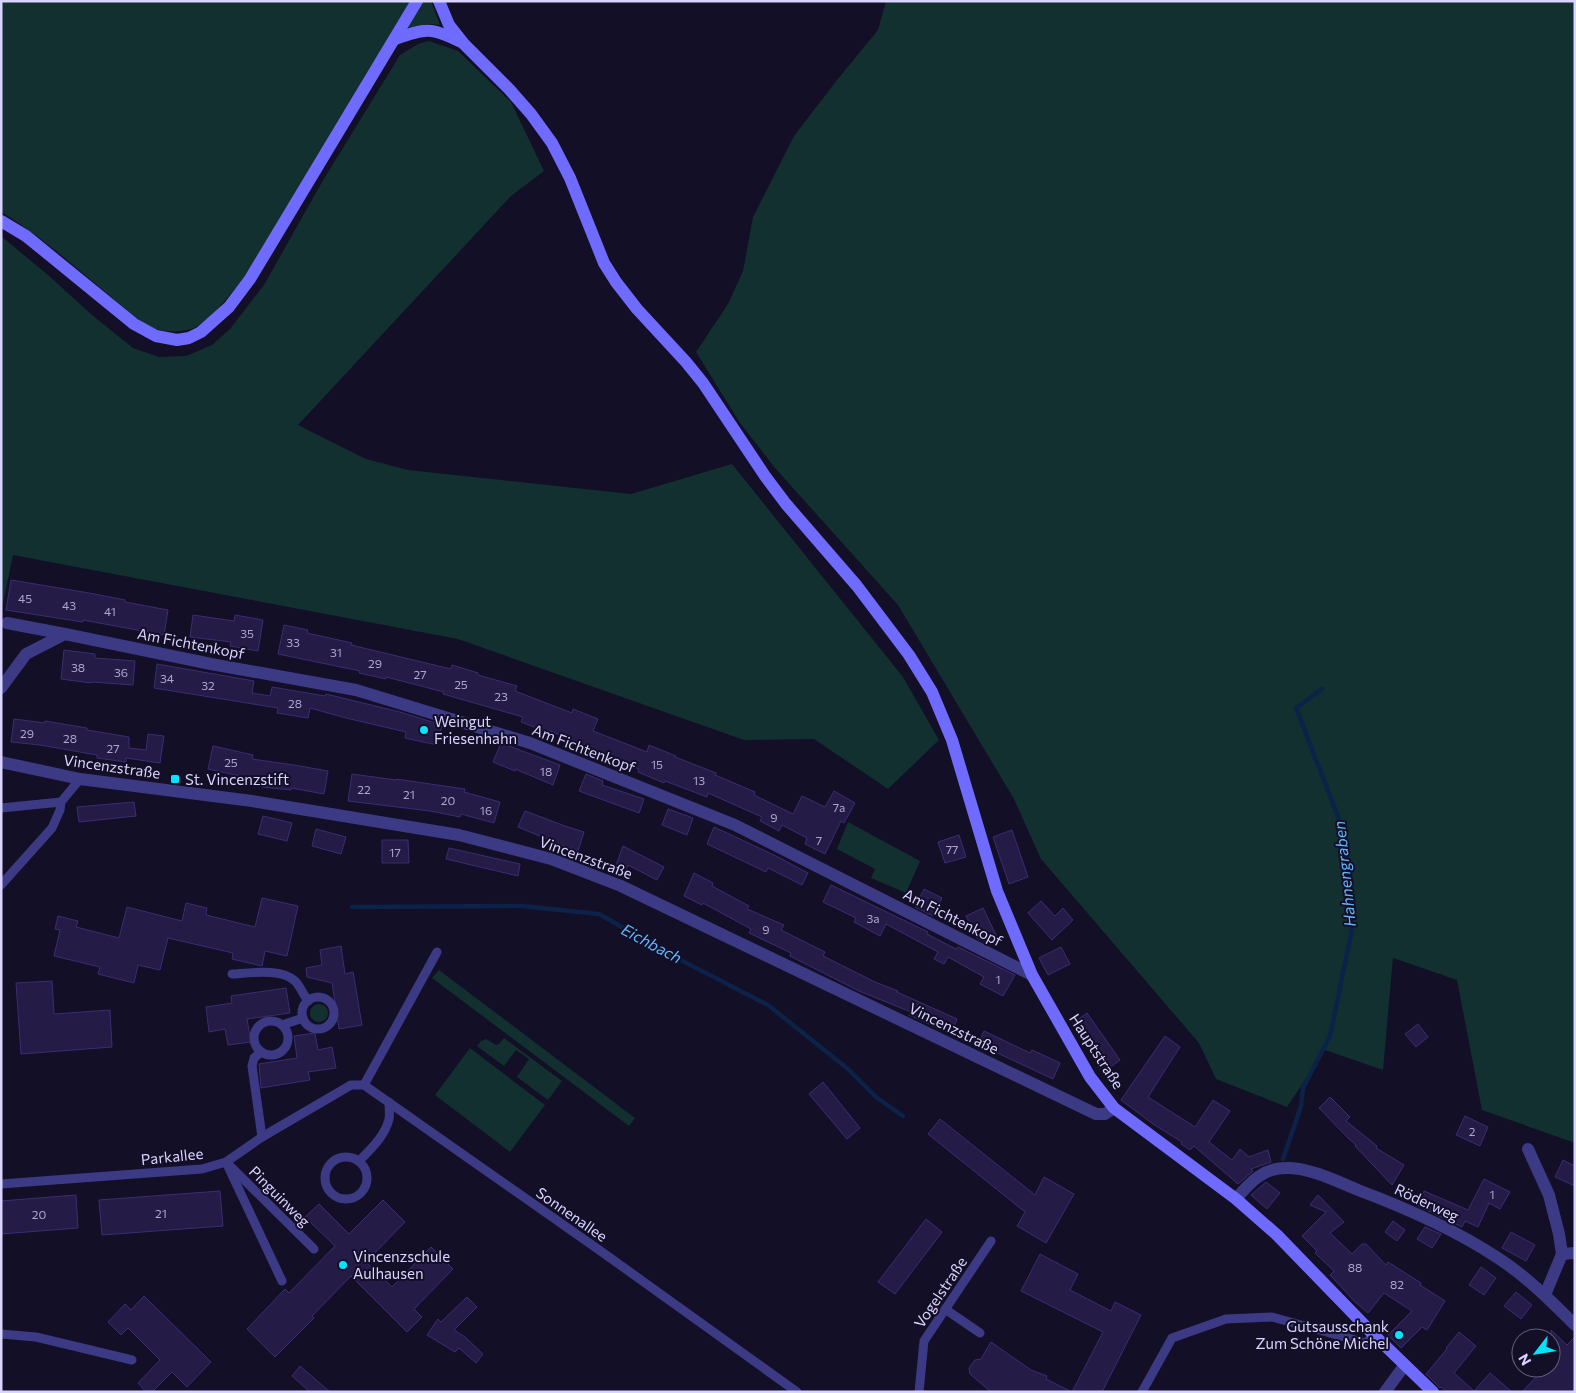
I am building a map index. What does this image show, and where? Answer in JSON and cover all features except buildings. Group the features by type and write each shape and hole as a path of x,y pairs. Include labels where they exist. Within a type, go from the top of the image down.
{"street":[{"path":"1,221 26,236 134,324 156,336 177,340 189,338 201,332 230,306 250,279 417,1"},
{"path":"439,1 449,24 464,44"},
{"path":"395,39 419,31 428,31 441,32 464,44"},
{"name":"Hauptstraße","path":"464,44 509,89 531,114 552,143 570,178 604,263 616,282 637,309 703,383 770,483 857,586 910,655 932,692 952,740 997,890 1032,975 1090,1077 1114,1108 1236,1199 1277,1235 1404,1366 1433,1392"},
{"name":"Am Fichtenkopf","path":"7,623 211,664 356,690 530,743 735,825 1032,975"},
{"path":"1,688 26,654 65,634"},
{"name":"Vincenzstraße","path":"1,762 80,779 252,801 459,835 551,859 621,886 1096,1114 1105,1114 1114,1108"},
{"path":"1528,1150 1549,1195 1559,1234 1568,1254 1545,1295"},
{"name":"Röderweg","path":"1236,1199 1251,1181 1260,1174 1288,1168 1311,1172 1402,1207 1448,1229 1498,1258 1545,1295 1575,1325"},
{"path":"1385,1392 1404,1366"}],"lane":[{"path":"1,885 52,828 60,810 61,802 80,779"},
{"path":"1,808 61,802"},
{"path":"364,1086 437,952"},
{"path":"232,974 278,974 290,976 297,982 308,1001"},
{"path":"317,997 327,999 333,1007 334,1018 328,1026 319,1029 309,1026 303,1018 303,1009 308,1001 317,997"},
{"path":"282,1024 287,1034 286,1046 278,1053 261,1052 255,1044 254,1034 262,1023 272,1021 282,1024 303,1018"},
{"path":"261,1052 254,1058 252,1066 262,1137"},
{"name":"Parkallee","path":"1,1184 202,1169 226,1162 262,1137 351,1086 364,1086"},
{"name":"Sonnenallee","path":"364,1086 602,1252 797,1392"},
{"path":"359,1162 383,1133 389,1118 389,1102"},
{"path":"346,1157 353,1158 359,1162 367,1173 367,1180 362,1193 350,1200 336,1198 326,1187 324,1180 328,1166 332,1161 346,1157"},
{"path":"226,1162 282,1281"},
{"name":"Pinguinweg","path":"226,1162 314,1249"},
{"name":"Vogelstraße","path":"919,1392 924,1341 991,1241"},
{"path":"945,1309 980,1333"},
{"path":"1142,1392 1172,1338 1226,1319 1272,1317 1366,1343 1374,1335"},
{"path":"1,1334 36,1337 132,1360"}],"green space":[{"path":"1,1 410,1 247,274 222,304 200,325 179,331 163,331 153,328 130,313 43,241 1,212"},
{"path":"423,1 431,1 440,25 429,24 408,27"},
{"path":"886,1 1575,1 1575,1143 1482,1110 1457,980 1393,958 1383,1070 1325,1050 1287,1107 1216,1079 1199,1043 1041,859 1014,799 898,605 775,468 740,423 696,352 728,304 743,271 753,217 794,136 878,30"},
{"path":"429,41 458,51 511,102 544,171 511,196 298,425 366,459 408,470 631,494 732,464 903,677 939,740 888,789 814,739 744,740 458,639 13,555 1,613 1,236 133,348 159,357 186,356 212,345 230,329 264,285 322,182 400,55 418,44"},
{"path":"848,822 920,861 906,893 871,878 875,869 837,849"},
{"path":"439,970 635,1118 629,1126 432,978"},
{"path":"315,1004 323,1004 328,1009 326,1020 315,1022 310,1017 310,1009"},
{"path":"504,1038 562,1081 548,1100 517,1077 529,1059 516,1050 504,1066 477,1046 486,1039 496,1045"},
{"path":"470,1048 545,1105 510,1152 435,1095"}],"waterway":[{"name":"Hahnengraben","path":"1283,1159 1301,1106 1303,1088 1330,1036 1352,930 1346,854 1339,819 1296,708 1322,689"},
{"name":"Eichbach","path":"352,907 522,906 599,914 673,956 768,1005 848,1069 876,1097 903,1116"}],"place":[{"name":"Weingut Friesenhahn","path":"424,730"},
{"name":"St. Vincenzstift","path":"175,779"},
{"name":"Vincenzschule Aulhausen","path":"343,1265"},
{"name":"Gutsausschank Zum Schöne Michel","path":"1399,1335"}]}
